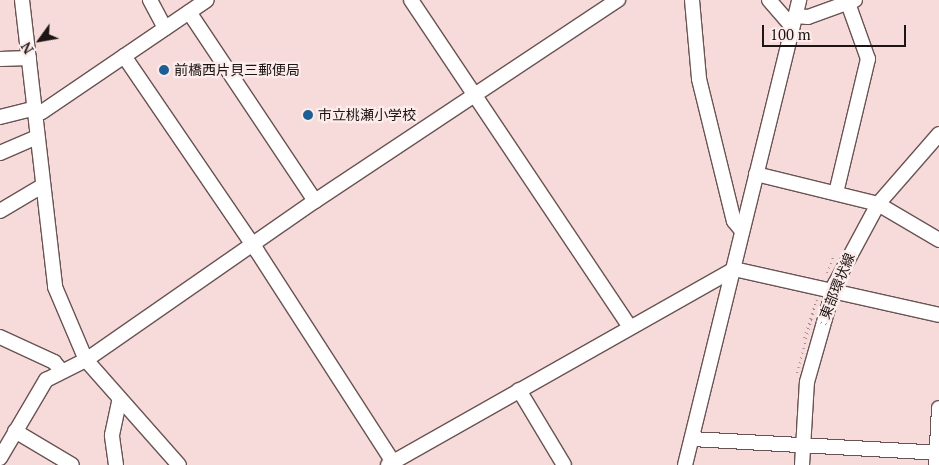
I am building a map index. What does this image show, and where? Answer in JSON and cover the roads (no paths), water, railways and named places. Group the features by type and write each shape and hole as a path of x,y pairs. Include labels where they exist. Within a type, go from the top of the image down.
{"street":[{"path":"22,0 29,58 32,109 55,287 86,360 119,401 179,465"},
{"path":"150,0 166,28"},
{"path":"411,0 628,326"},
{"path":"0,458 38,388 61,370 86,360 315,201 618,0"},
{"path":"692,0 699,79 734,221 742,231"},
{"path":"769,0 794,21"},
{"path":"685,465 799,0"},
{"path":"0,117 32,109 42,112 204,1"},
{"path":"794,21 852,2 868,59 836,193"},
{"path":"189,12 315,201"},
{"path":"124,56 250,245 390,464 628,326 734,269 828,286 939,315"},
{"path":"0,59 29,58"},
{"name":"東部環状線","path":"802,465 807,382 828,286 878,204 939,134"},
{"path":"0,153 37,137"},
{"path":"756,174 878,204 939,240"},
{"path":"0,211 42,186"},
{"path":"0,337 54,362 61,370"},
{"path":"519,390 564,465"},
{"path":"116,465 112,435 119,401"},
{"path":"692,439 937,457 939,408"},
{"path":"15,431 72,465"}],"place":[{"name":"前橋西片貝三郵便局","path":"164,70"},
{"name":"市立桃瀬小学校","path":"308,115"}]}
